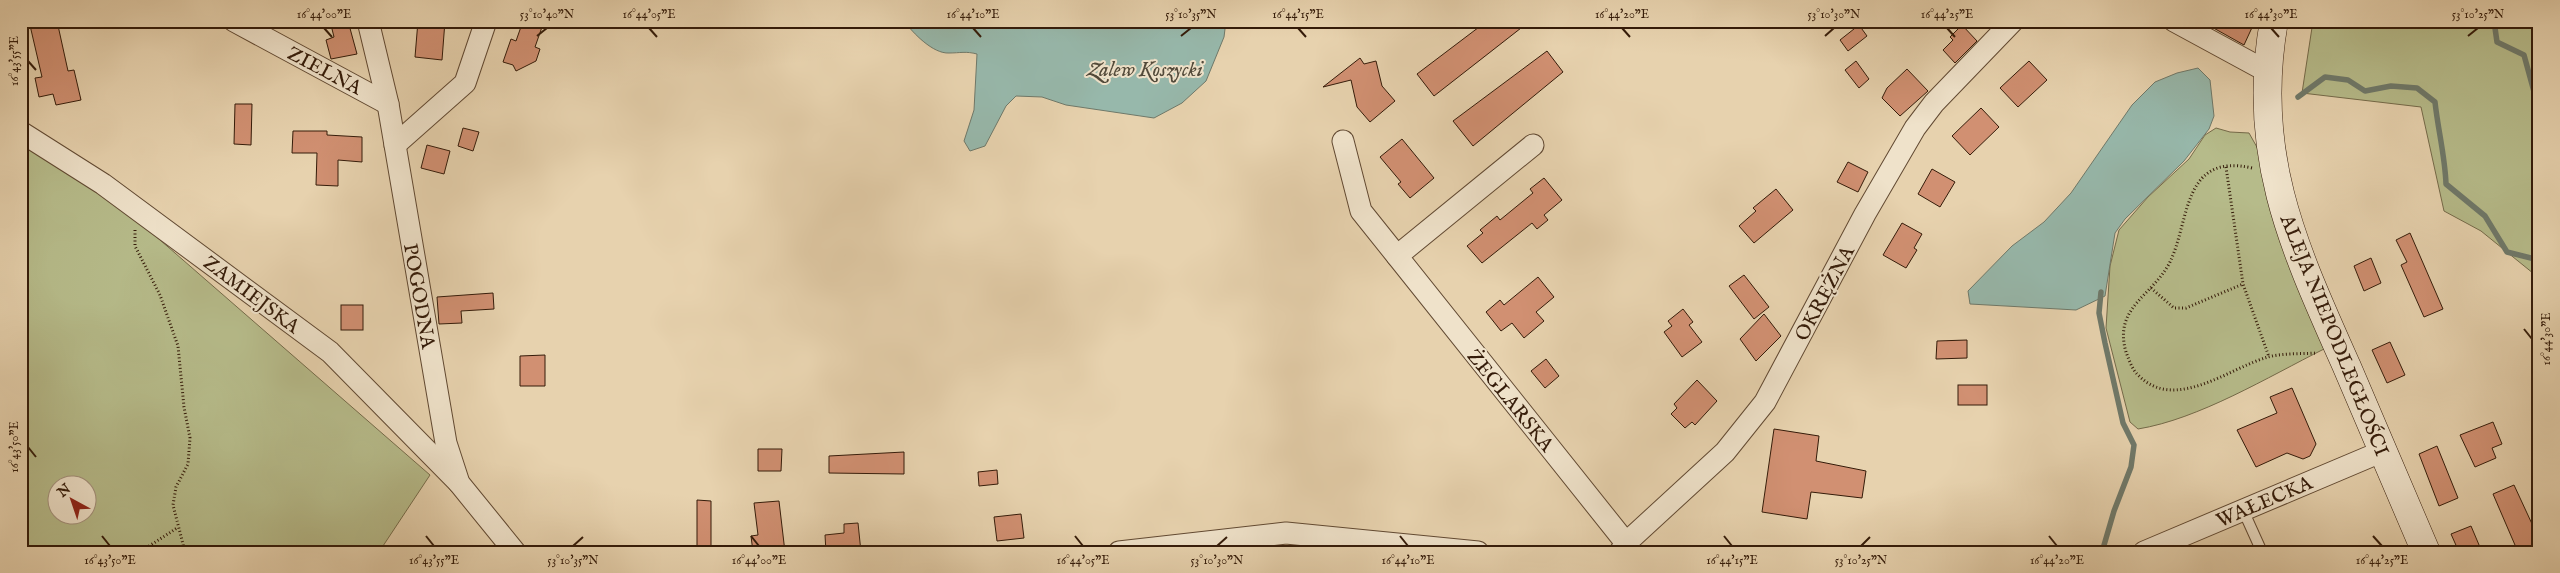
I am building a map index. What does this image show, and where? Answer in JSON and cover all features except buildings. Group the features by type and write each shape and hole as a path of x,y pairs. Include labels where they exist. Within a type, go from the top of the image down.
{"street":[{"name":"ZIELNA","path":"234,21 388,104"},
{"name":"POGODNA","path":"368,21 388,104 446,443 460,483 515,552"},
{"path":"395,145 465,83 486,21"},
{"name":"OKRĘŻNA","path":"1623,548 1725,452 1765,402 1865,214 1912,132 1934,103 2013,21"},
{"path":"2174,21 2268,72"},
{"name":"ALEJA NIEPODLEGŁOŚCI","path":"2274,21 2268,72 2268,128 2274,174 2280,201 2305,270 2426,552"},
{"name":"ZAMIEJSKA","path":"21,132 103,184 330,352 460,483"},
{"name":"ŻEGLARSKA","path":"1342,141 1361,211 1623,548"},
{"path":"1397,256 1533,145"},
{"name":"WAŁECKA","path":"2144,552 2383,451"},
{"path":"1119,552 1286,533 1478,552"}],"lane":[{"path":"2243,510 2262,552"}],"path":[{"path":"2274,174 2238,165 2226,167 2204,177 2194,188 2187,202 2175,250 2162,275 2136,301 2127,315 2123,332 2129,362 2138,375 2152,385 2169,391 2187,390 2269,356 2324,353"},
{"path":"2226,167 2243,284 2269,356"},
{"path":"145,214 134,230 135,246 160,295 178,346 184,407 190,438 188,464 176,487 172,505 185,552"},
{"path":"2151,288 2174,308 2186,308 2243,284"},
{"path":"140,552 177,528"}],"green space":[{"path":"2313,21 2539,21 2539,278 2481,231 2444,211 2421,107 2302,93"},
{"path":"2216,128 2230,132 2249,133 2258,149 2324,349 2209,407 2161,424 2138,429 2130,422 2106,328 2110,266 2119,230 2148,197 2189,159 2205,135"},
{"path":"21,143 121,206 430,475 379,552 21,552"}],"water":[{"name":"Zalew Koszycki","path":"904,21 1226,21 1224,37 1206,81 1182,103 1154,118 1066,105 1042,97 1016,96 1006,106 985,146 970,151 964,141 974,110 977,54 966,52 949,53 936,50 918,37"},
{"path":"2198,68 2210,80 2214,116 2209,129 2184,161 2125,219 2115,233 2105,296 2076,310 1970,304 1968,291 2012,246 2044,222 2071,193 2132,105 2155,82 2177,73"}],"waterway":[{"path":"2494,21 2497,42 2524,55 2539,110"},
{"path":"2298,97 2325,77 2348,80 2365,91 2391,86 2417,88 2435,102 2446,184 2485,216 2507,252 2539,260"},
{"path":"2101,292 2099,313 2105,343 2123,423 2134,445 2131,467 2114,511 2102,552"}]}
